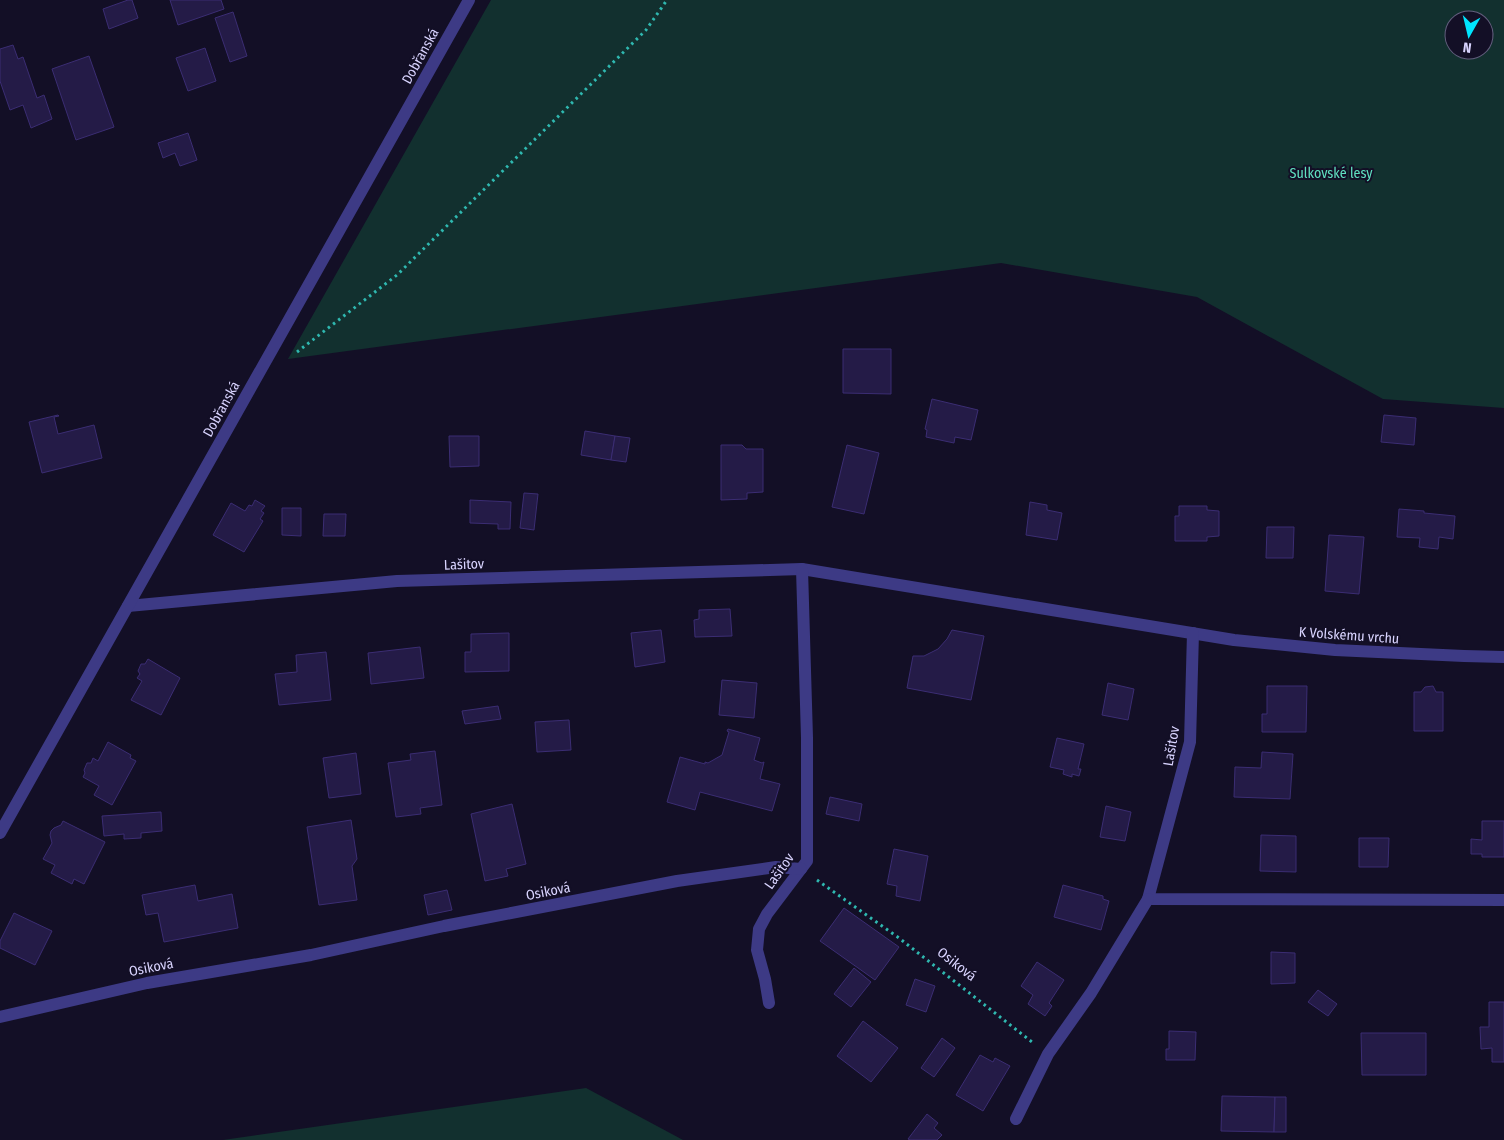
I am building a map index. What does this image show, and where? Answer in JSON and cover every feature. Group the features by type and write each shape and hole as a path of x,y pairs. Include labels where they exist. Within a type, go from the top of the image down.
{"street":[{"name":"Dobřanská","path":"0,833 469,0"},
{"name":"Lašitov","path":"128,606 397,580 802,569 1193,633 1190,742 1148,899 1091,993 1048,1054 1016,1119"},
{"name":"Lašitov","path":"769,1003 757,950 759,929 767,914 807,861 807,747 802,569"},
{"name":"K Volskému vrchu","path":"1193,633 1234,640 1335,650 1504,657"},
{"name":"Osiková","path":"0,1017 147,983 311,955 444,926 677,881 776,867 801,869"},
{"path":"1148,899 1504,900"}],"path":[{"path":"296,353 398,275 646,30 668,0"},
{"name":"Osiková","path":"801,869 899,938 1048,1054"}],"green space":[{"name":"Sulkovské lesy","path":"491,0 1504,0 1504,408 1383,399 1197,297 1001,263 288,359"},
{"path":"586,1088 683,1140 223,1140"}],"building":[{"path":"132,0 138,18 109,29 103,9"},
{"path":"170,0 221,0 224,9 178,25"},
{"path":"233,12 247,56 230,62 215,18"},
{"path":"13,45 18,59 23,57 37,98 44,95 52,119 31,128 23,105 10,110 0,81 0,49"},
{"path":"205,48 216,81 188,91 176,58"},
{"path":"89,56 114,127 76,140 52,69"},
{"path":"188,133 197,160 180,166 175,153 163,158 158,143"},
{"path":"843,349 891,349 891,394 843,393"},
{"path":"932,399 978,410 971,440 955,437 954,443 926,437 927,430 925,429"},
{"path":"58,415 54,417 58,434 94,425 102,458 42,473 29,422"},
{"path":"1384,415 1416,418 1414,445 1381,442"},
{"path":"585,431 615,436 611,460 581,455"},
{"path":"449,436 479,436 479,466 450,467"},
{"path":"615,436 630,438 626,462 611,460"},
{"path":"721,445 742,445 746,449 763,449 763,492 747,493 747,499 721,500"},
{"path":"847,445 879,453 864,514 832,507"},
{"path":"524,493 538,494 534,530 520,528"},
{"path":"255,500 265,506 261,511 264,513 260,519 263,521 244,552 213,535 231,503 245,511 249,505 252,506"},
{"path":"470,500 511,502 510,529 498,529 498,524 470,523"},
{"path":"1030,502 1047,505 1047,510 1062,513 1057,540 1026,535"},
{"path":"1179,506 1207,506 1207,510 1219,511 1219,536 1207,537 1207,541 1175,541 1175,516 1179,516"},
{"path":"282,508 301,508 301,536 282,535"},
{"path":"1399,509 1455,516 1453,539 1439,537 1438,549 1419,547 1420,538 1397,537"},
{"path":"324,514 346,514 345,536 323,536"},
{"path":"1267,527 1294,527 1293,558 1266,558"},
{"path":"1329,535 1364,537 1359,594 1325,591"},
{"path":"730,609 732,636 695,637 694,620 699,619 699,610"},
{"path":"661,630 665,662 635,667 631,633"},
{"path":"952,630 984,636 971,700 907,688 913,656 924,656 938,649"},
{"path":"509,633 509,671 465,672 465,652 471,652 471,634"},
{"path":"420,647 424,678 371,684 368,653"},
{"path":"326,652 331,700 279,705 275,674 297,672 296,655"},
{"path":"148,659 180,678 161,715 131,700 142,681 137,678 140,674 138,671 141,664 145,664"},
{"path":"722,680 757,683 754,718 719,715"},
{"path":"1108,683 1134,689 1128,720 1102,715"},
{"path":"1267,686 1307,686 1306,732 1262,732 1262,714 1267,714"},
{"path":"1433,686 1436,692 1443,692 1443,731 1414,731 1414,692 1421,692 1425,687"},
{"path":"498,706 501,719 465,724 462,711"},
{"path":"569,720 571,750 537,752 535,722"},
{"path":"728,729 760,738 754,760 764,762 760,779 780,784 772,811 700,792 695,810 667,802 680,757 705,764 705,762 708,763 722,755 729,732 727,731"},
{"path":"1057,738 1084,744 1078,769 1081,769 1079,776 1072,774 1072,777 1063,774 1064,770 1050,767"},
{"path":"108,742 131,755 130,758 136,761 112,805 94,795 99,786 83,777 87,763 91,763 93,758 98,761"},
{"path":"435,751 442,805 420,808 421,814 396,817 388,763 411,760 410,754"},
{"path":"1262,752 1293,754 1290,799 1234,797 1235,767 1261,768"},
{"path":"356,753 361,794 329,798 323,758"},
{"path":"830,797 862,804 859,821 826,814"},
{"path":"512,804 526,864 506,869 508,876 485,881 471,814"},
{"path":"1106,806 1131,812 1125,841 1100,837"},
{"path":"161,812 162,831 141,833 141,838 124,839 124,834 104,836 102,816"},
{"path":"351,820 357,859 352,866 357,900 319,905 307,827"},
{"path":"63,821 105,842 84,884 74,879 72,884 51,873 55,865 43,859 52,843 51,831 61,825"},
{"path":"1482,821 1504,821 1504,857 1482,857 1482,854 1471,854 1471,839 1482,840"},
{"path":"1261,835 1296,836 1296,872 1260,871"},
{"path":"1359,838 1389,838 1388,867 1359,867"},
{"path":"894,849 928,856 920,901 896,896 897,886 887,884"},
{"path":"195,885 198,901 232,894 238,928 164,942 158,913 146,915 142,895"},
{"path":"1063,885 1103,896 1103,899 1109,901 1101,930 1054,917"},
{"path":"447,890 452,910 428,915 424,895"},
{"path":"844,908 899,947 875,980 820,941"},
{"path":"14,913 52,931 35,965 0,948 0,941"},
{"path":"1271,952 1295,953 1295,983 1271,984"},
{"path":"1037,962 1064,980 1049,1003 1052,1006 1045,1016 1028,1004 1033,995 1021,986"},
{"path":"854,968 871,982 851,1007 834,994"},
{"path":"915,979 935,986 926,1012 906,1005"},
{"path":"1318,990 1337,1004 1328,1016 1308,1002"},
{"path":"1489,1002 1504,1002 1504,1062 1492,1062 1492,1048 1481,1049 1480,1027 1489,1027"},
{"path":"863,1021 898,1048 871,1082 837,1056"},
{"path":"1169,1031 1196,1032 1195,1060 1166,1060 1166,1049 1169,1049"},
{"path":"1361,1033 1426,1033 1426,1075 1362,1075"},
{"path":"942,1038 955,1048 934,1077 921,1068"},
{"path":"980,1055 993,1062 995,1058 1010,1066 983,1111 956,1095"},
{"path":"1222,1096 1275,1097 1274,1132 1221,1131"},
{"path":"1275,1097 1286,1097 1286,1132 1274,1132"},
{"path":"927,1114 938,1123 934,1128 942,1135 937,1140 908,1139"}]}
